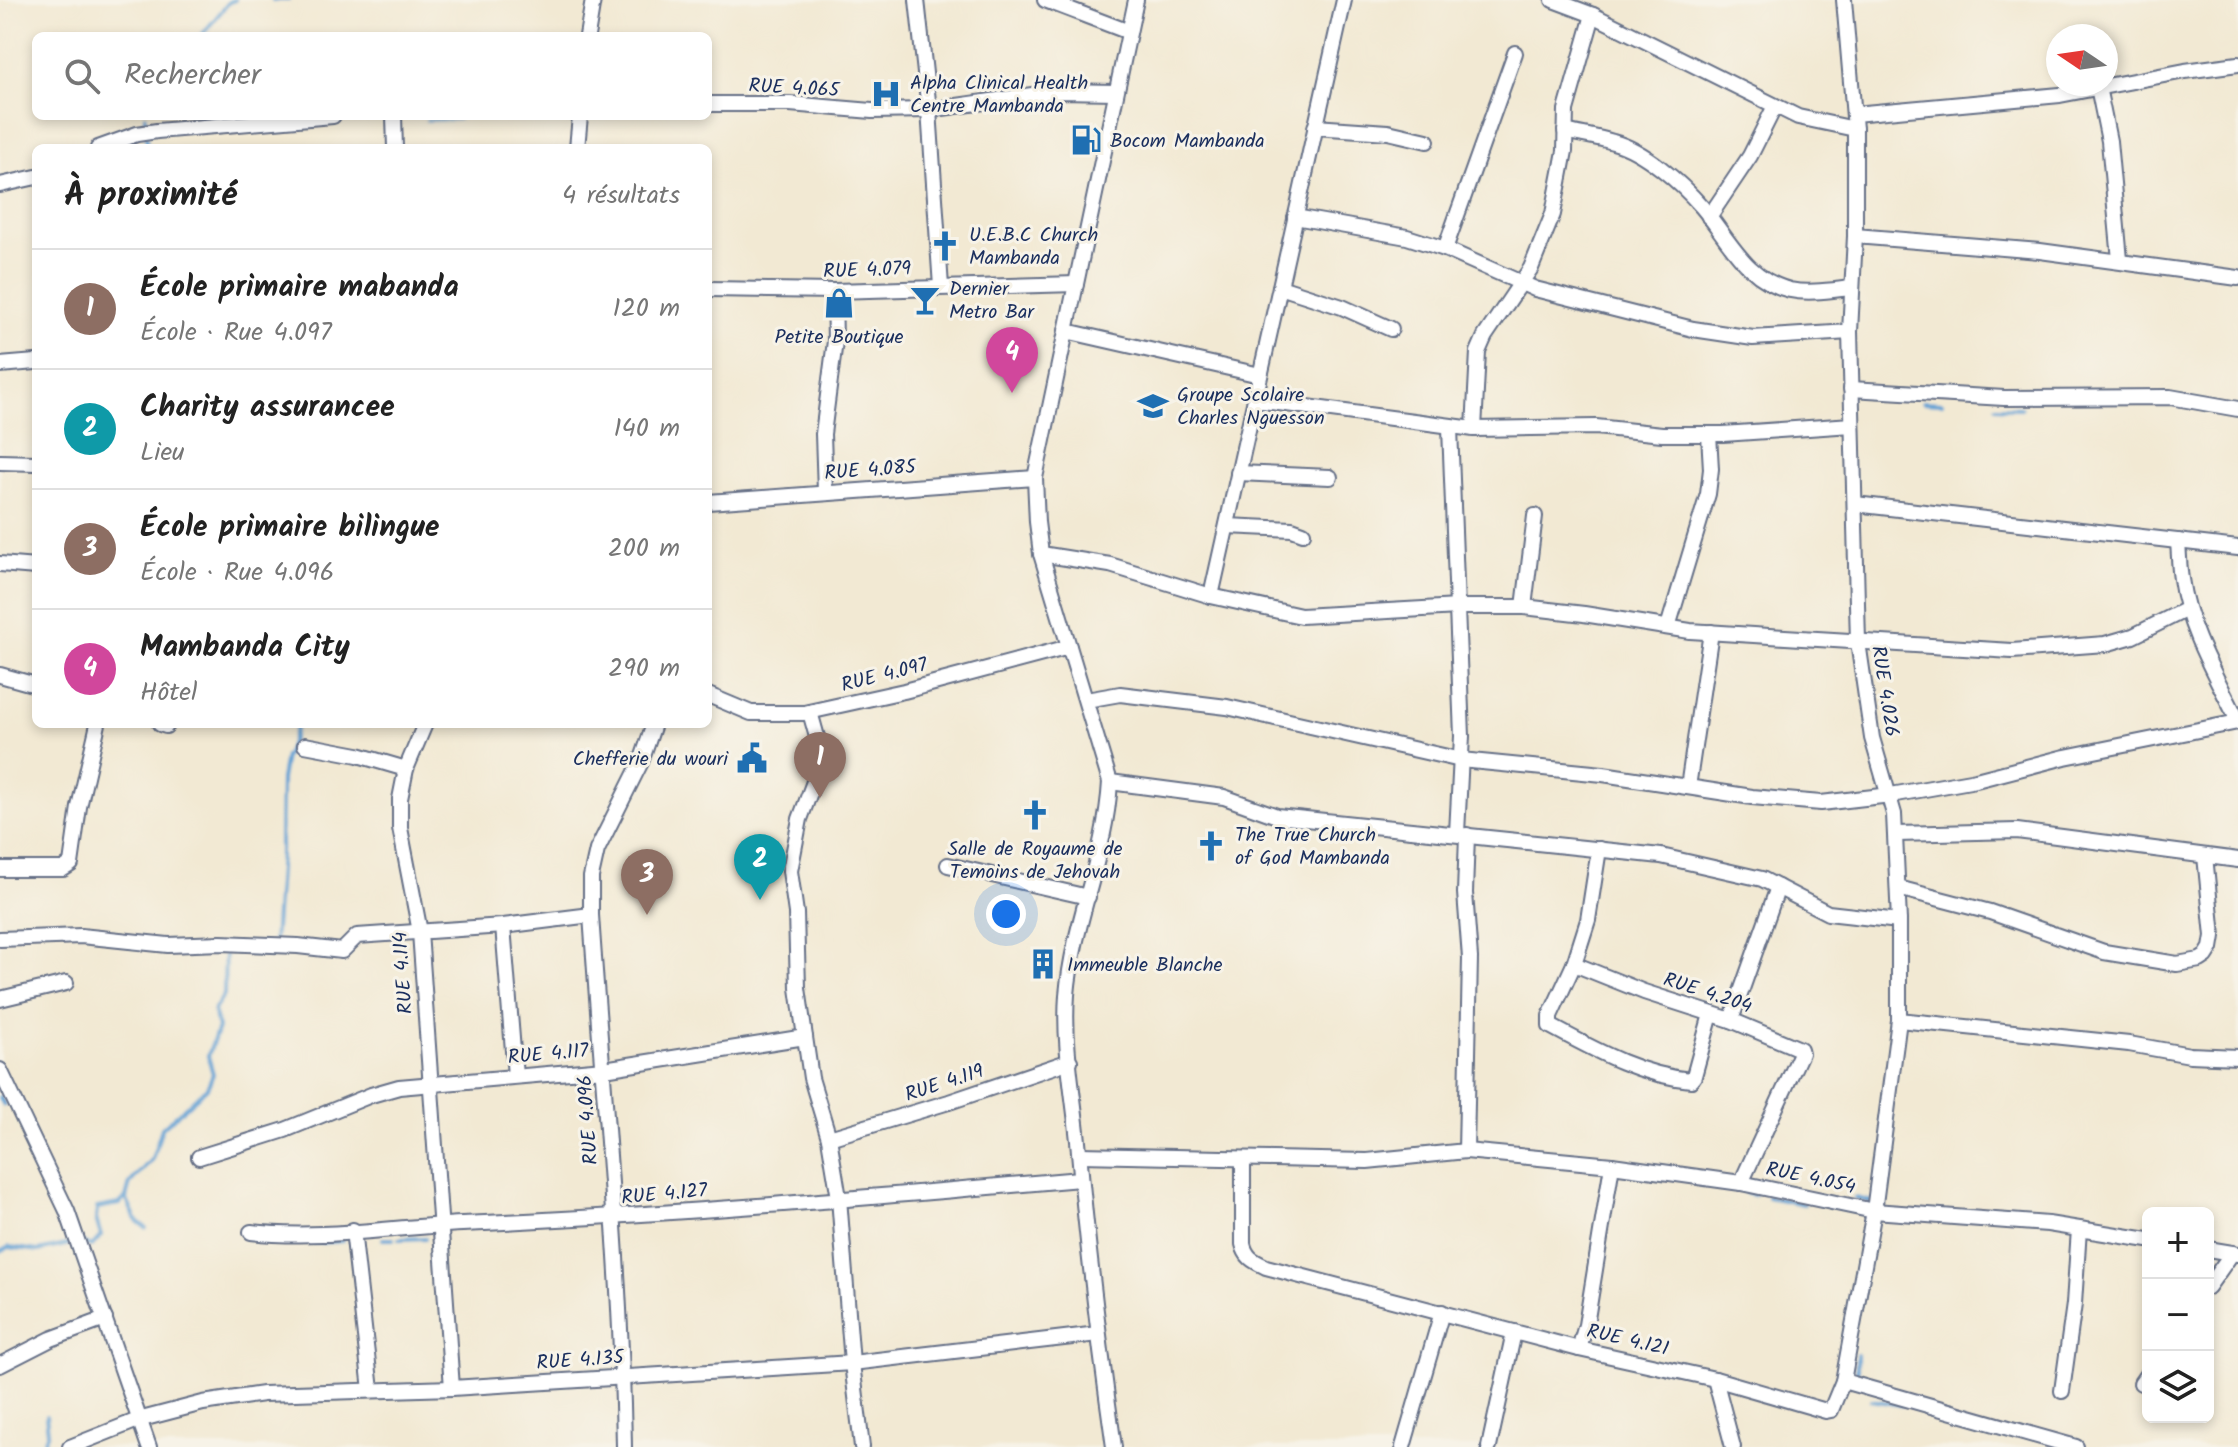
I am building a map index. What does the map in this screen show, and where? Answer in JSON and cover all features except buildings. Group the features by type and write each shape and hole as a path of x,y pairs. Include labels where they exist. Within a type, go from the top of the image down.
{"street":[{"path":"588,32 593,0"},
{"path":"917,0 929,110 941,287"},
{"path":"1045,0 1129,32"},
{"path":"1114,1447 1080,1179 1067,998 1072,957 1108,816 1110,782 1041,554 1035,478 1136,0"},
{"path":"1211,596 1344,0"},
{"path":"1553,0 1593,15 1775,106 1813,121 1855,121 2052,96"},
{"name":"RUE 4.026","path":"1843,1381 1874,1211 1899,1020 1897,834 1891,795 1872,738 1858,642 1850,332 1855,236 1855,121 1844,0"},
{"path":"1474,429 1478,352 1485,336 1522,284 1553,214 1565,151 1566,110 1593,15"},
{"path":"1445,249 1515,53"},
{"path":"2118,83 2238,64"},
{"name":"RUE 4.065","path":"712,104 790,104 872,111 929,110 1060,91 1116,92"},
{"path":"2100,96 2109,141 2120,260"},
{"path":"1709,217 1750,156 1775,106"},
{"path":"109,144 157,131 286,120"},
{"path":"394,120 395,144"},
{"path":"577,144 580,120"},
{"path":"1315,127 1388,132 1427,141"},
{"path":"1565,131 1623,146 1677,182 1709,217 1742,262 1766,279 1801,292 1851,288"},
{"path":"5,184 32,178"},
{"path":"1295,217 1407,237 1445,249 1522,284 1724,334 1783,338 1850,332"},
{"path":"1855,236 2120,260 2238,278"},
{"name":"RUE 4.079","path":"712,289 834,291 1076,284"},
{"path":"1280,287 1342,307 1391,329"},
{"path":"825,492 823,434 835,341 834,291"},
{"path":"1066,331 1260,375"},
{"path":"0,365 32,362"},
{"path":"1851,389 2004,398 2170,397 2238,409"},
{"path":"1255,400 1450,428 1596,427 1662,434 1709,434 1852,425"},
{"path":"1450,428 1458,607 1462,834 1470,958 1466,1151"},
{"path":"1668,627 1708,494 1711,469 1709,434"},
{"path":"0,462 32,463"},
{"path":"1238,473 1330,477"},
{"name":"RUE 4.085","path":"712,502 1035,478"},
{"path":"1855,504 2238,548"},
{"path":"1524,607 1535,516"},
{"path":"1227,526 1292,529 1303,533"},
{"path":"1086,700 1120,694 1227,707 1461,760 1603,774 1752,797 1821,803 1891,795 1976,780 2065,757 2238,722 2200,644 2187,609 2178,541"},
{"path":"1041,554 1110,565 1211,596 1301,616 1458,607 1524,607 1711,632 2012,651 2105,644 2133,636 2187,609"},
{"path":"0,564 32,567"},
{"path":"1688,787 1711,632"},
{"name":"RUE 4.097","path":"712,697 751,713 810,712 904,691 1069,647"},
{"path":"0,675 32,684"},
{"path":"810,712 822,755 800,819 790,883 796,913 795,948 811,1078 829,1138 839,1198 862,1447"},
{"path":"0,869 63,869 71,864 79,807 97,728"},
{"name":"RUE 4.114","path":"423,728 406,769 400,799 400,828 420,932 452,1388"},
{"name":"RUE 4.096","path":"624,1447 623,1376 591,915 591,877 597,850 641,762 653,728"},
{"path":"305,745 358,755 406,769"},
{"path":"1110,782 1224,797 1277,816 1661,856 1762,879 1828,913 1899,921"},
{"path":"1897,834 2017,831 2238,860"},
{"path":"1599,849 1588,920 1574,964 1550,1016 1550,1026 1612,1060 1691,1080 1711,1014"},
{"path":"1898,888 1990,912 2104,952 2177,964 2200,960 2211,948 2213,936 2205,856"},
{"path":"948,865 1088,897"},
{"path":"1731,1020 1778,887"},
{"path":"0,939 81,936 168,945 221,943 342,951 357,936 503,926 591,915"},
{"path":"503,926 515,1076"},
{"name":"RUE 4.204","path":"1574,964 1797,1046 1801,1053 1741,1183"},
{"path":"0,999 66,983"},
{"path":"1899,1020 2129,1044 2190,1055 2238,1057"},
{"name":"RUE 4.117","path":"199,1157 285,1130 399,1087 604,1069 805,1037"},
{"name":"RUE 4.119","path":"829,1138 1070,1061"},
{"path":"0,1070 67,1211 149,1447"},
{"name":"RUE 4.054","path":"1080,1155 1367,1161 1466,1151 1612,1165 1741,1183 1874,1211 2048,1224 2142,1239"},
{"name":"RUE 4.121","path":"1243,1159 1245,1254 1266,1267 1579,1349 1715,1379 1826,1411 1835,1405 1843,1381"},
{"path":"1579,1349 1586,1325 1612,1165"},
{"name":"RUE 4.127","path":"251,1232 289,1237 353,1230 613,1218 1080,1179"},
{"path":"2062,1391 2074,1304 2079,1229"},
{"path":"353,1230 371,1390"},
{"path":"2214,1250 2235,1254 2214,1280"},
{"path":"1403,1447 1442,1312"},
{"path":"0,1365 51,1339 105,1319"},
{"path":"1489,1447 1514,1332"},
{"name":"RUE 4.135","path":"70,1447 138,1420 203,1403 263,1394 452,1388 852,1363 1098,1334"},
{"path":"1715,1379 1733,1447"},
{"path":"1843,1381 2076,1447"}],"waterway":[{"path":"204,32 229,2 235,0"},
{"path":"273,0 289,0"},
{"path":"145,120 145,130"},
{"path":"146,135 147,144"},
{"path":"1574,308 1600,314"},
{"path":"1923,402 1942,403"},
{"path":"1996,407 2021,408"},
{"path":"287,754 296,728"},
{"path":"274,943 281,779 285,756"},
{"path":"83,1243 92,1246 101,1236 96,1219 97,1208 119,1204 126,1198 130,1183 152,1159 162,1128 207,1088 213,1074 208,1056 218,1028 214,1010 224,995 225,947"},
{"path":"0,1097 4,1105"},
{"path":"1699,1184 1710,1186"},
{"path":"1746,1193 1755,1195"},
{"path":"1768,1197 1804,1204"},
{"path":"126,1198 136,1220 146,1228"},
{"path":"1855,1198 1872,1202"},
{"path":"399,1239 425,1238"},
{"path":"383,1239 393,1239"},
{"path":"315,1243 342,1241"},
{"path":"0,1252 9,1247 38,1251 75,1243"},
{"path":"1857,1355 1857,1381"},
{"path":"1871,1400 1902,1405"},
{"path":"42,1447 48,1432 46,1416"}],"place":[{"name":"Alpha Clinical Health Centre Mambanda","path":"886,94"},
{"name":"Bocom Mambanda","path":"1086,140"},
{"name":"U.E.B.C Church Mambanda","path":"945,246"},
{"name":"Dernier Metro Bar","path":"925,300"},
{"name":"Petite Boutique","path":"839,303"},
{"name":"Mambanda City","path":"1012,393"},
{"name":"Groupe Scolaire Charles Nguesson","path":"1153,406"},
{"name":"Chefferie du wouri","path":"752,758"},
{"name":"École primaire mabanda","path":"820,798"},
{"name":"Salle de Royaume de Temoins de Jehovah","path":"1035,815"},
{"name":"The True Church of God Mambanda","path":"1211,846"},
{"name":"Charity assurancee","path":"760,900"},
{"name":"École primaire bilingue","path":"647,915"},
{"name":"Immeuble Blanche","path":"1043,964"}]}
